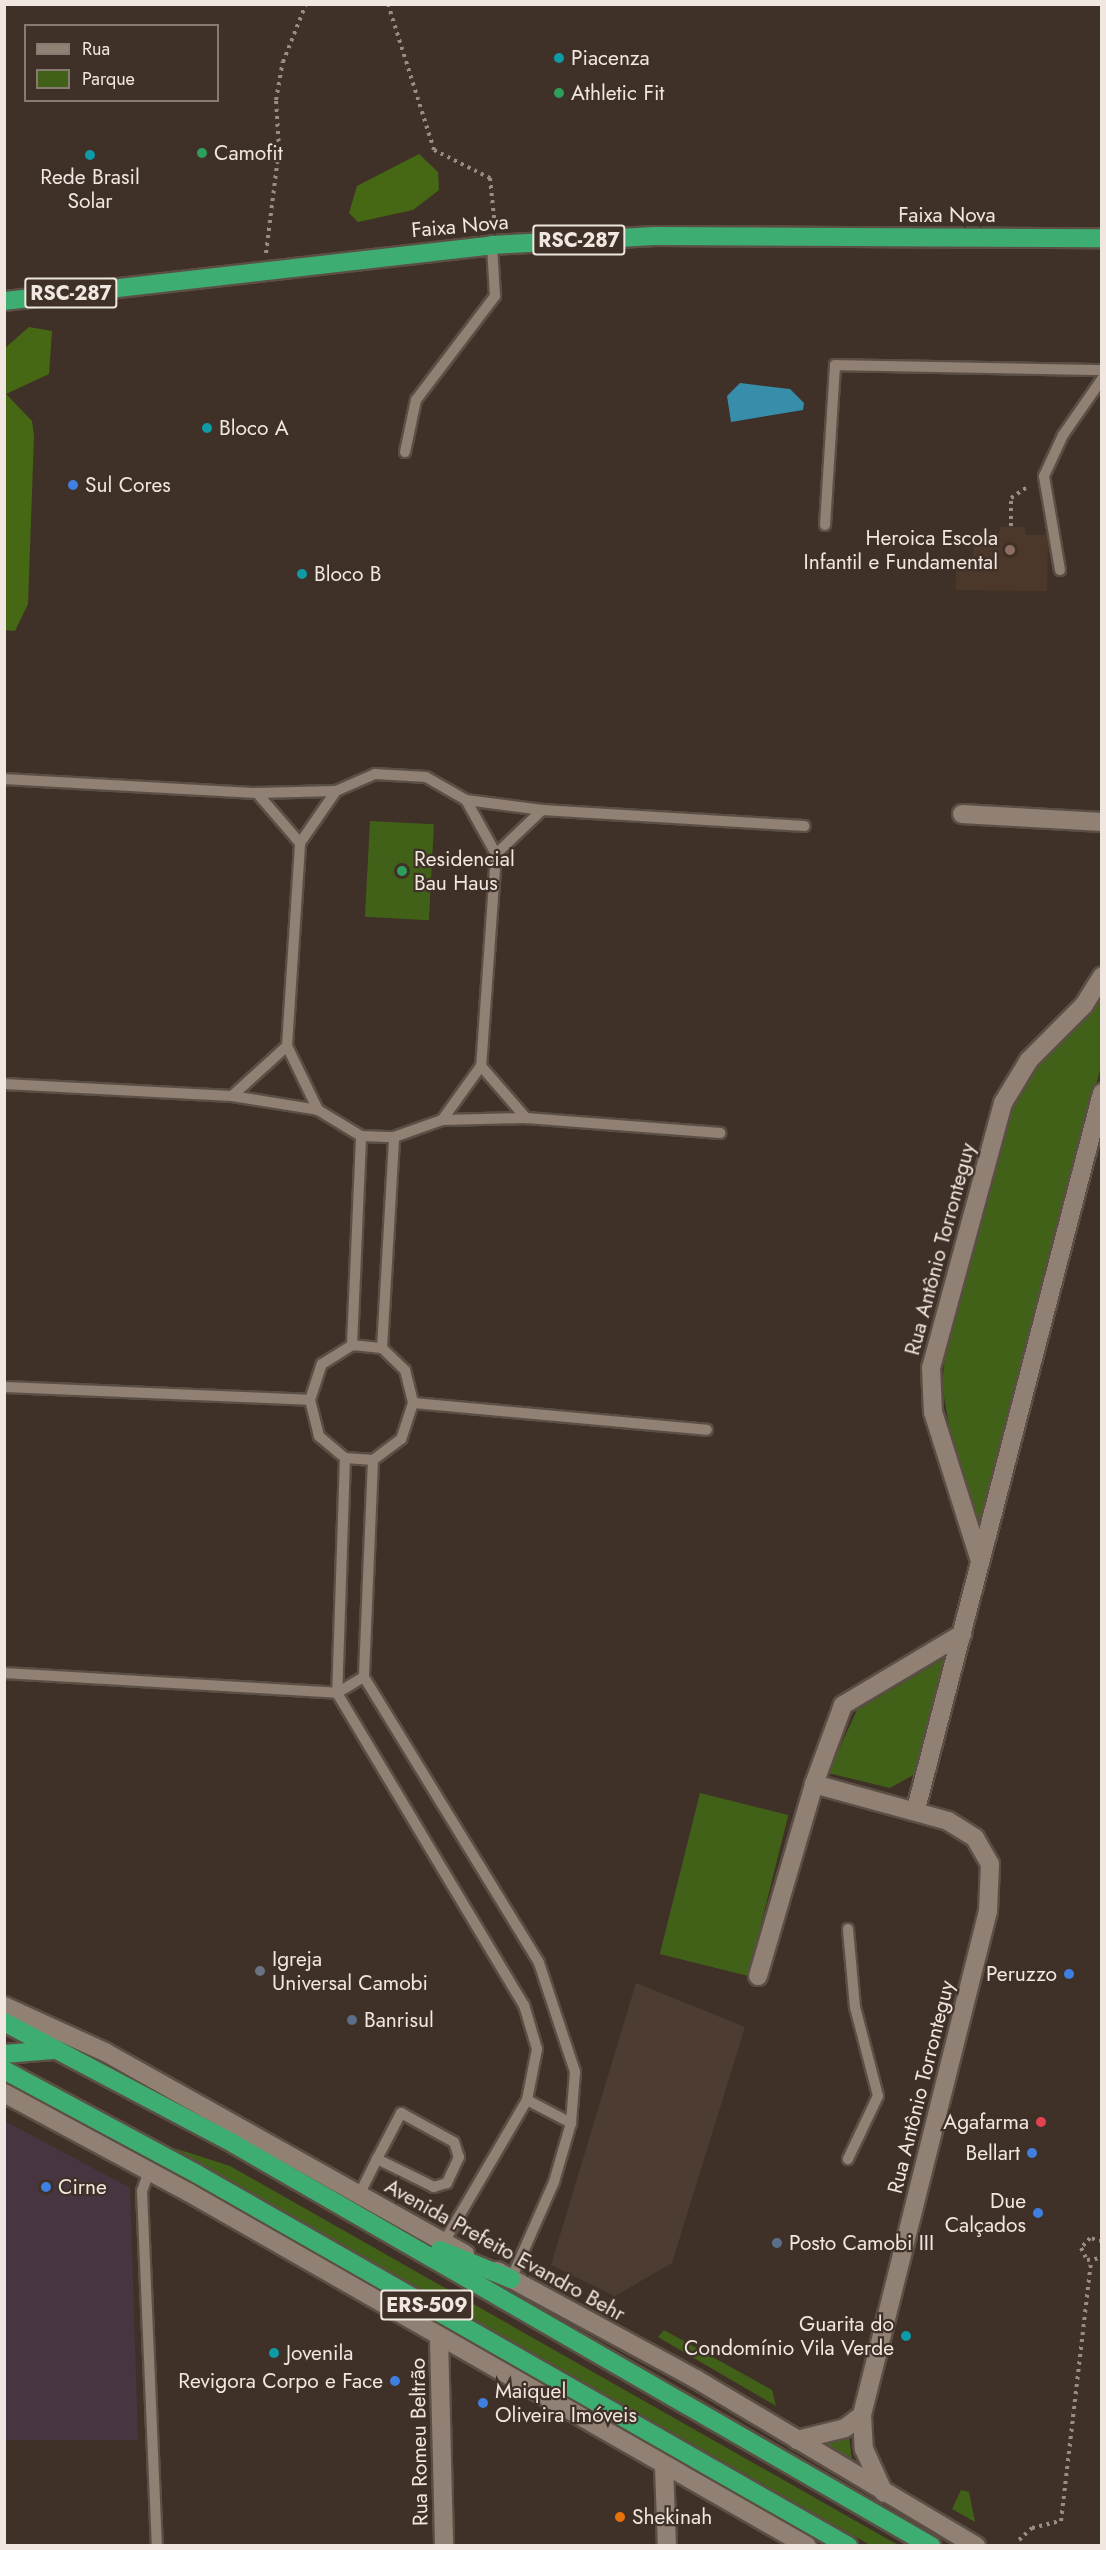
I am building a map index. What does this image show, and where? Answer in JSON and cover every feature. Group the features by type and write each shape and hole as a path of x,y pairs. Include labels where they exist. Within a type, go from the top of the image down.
{"highway":[{"name":"Faixa Nova","path":"7,296 248,274 492,244 655,236 1101,238"},
{"name":"Avenida Prefeito Evandro Behr","path":"4,2022 61,2050 370,2221 931,2546"},
{"path":"4,2054 61,2050"},
{"name":"ERS-509","path":"4,2070 197,2174 848,2546"},
{"name":"ERS-509","path":"370,2221 511,2279"}],"street":[{"path":"962,814 1101,822"},
{"name":"Rua Antônio Torronteguy","path":"980,1563 933,1412 932,1368 1003,1102 1029,1060 1084,1005 1101,976"},
{"path":"916,1809 1101,1094"},
{"path":"758,1976 814,1784 843,1706 962,1634"},
{"name":"Rua Antônio Torronteguy","path":"814,1784 916,1809 975,1838 990,1863 992,1886 862,2415 864,2449 884,2493"},
{"name":"Avenida Prefeito Evandro Behr","path":"4,2006 105,2052 797,2440 976,2546"},
{"name":"ERS-509","path":"4,2093 149,2171 807,2546"},
{"name":"Rua Romeu Beltrão","path":"439,2338 444,2546"},
{"path":"797,2440 845,2428 862,2415"},
{"path":"664,2466 667,2546"}],"lane":[{"path":"405,452 416,400 495,296 492,244"},
{"path":"825,525 835,365 1101,370"},
{"path":"1060,570 1044,476 1063,435 1101,379"},
{"path":"4,779 256,793 336,791 375,774 426,777 466,800 542,810 805,826"},
{"path":"318,1110 287,1046 300,843 336,791"},
{"path":"256,793 300,843"},
{"path":"442,1120 481,1066 496,854 466,800"},
{"path":"496,854 542,810"},
{"path":"232,1096 287,1046"},
{"path":"481,1066 526,1118"},
{"path":"4,1084 232,1096 318,1110 361,1136 394,1137 442,1120 526,1118 720,1133"},
{"path":"352,1345 361,1136"},
{"path":"382,1348 394,1137"},
{"path":"352,1345 382,1348 405,1370 413,1403 401,1439 373,1460 345,1458 319,1436 310,1400 322,1364 352,1345"},
{"path":"4,1387 310,1400"},
{"path":"413,1403 706,1430"},
{"path":"345,1458 337,1693 524,2005 537,2049 527,2100 444,2242"},
{"path":"373,1460 364,1677 539,1963 575,2072 571,2123 554,2182 511,2279"},
{"path":"4,1673 337,1693 364,1677"},
{"path":"848,1929 855,2007 878,2096 848,2159"},
{"path":"527,2100 571,2123"},
{"path":"359,2195 377,2159 401,2113 454,2142 459,2157 447,2183 434,2187 377,2159"},
{"path":"149,2171 142,2190 158,2546"}],"path":[{"path":"248,274 266,253 272,231 279,148 276,100 283,62 306,4"},
{"path":"388,4 434,150 490,178 496,217 492,244"},
{"path":"1011,526 1011,498 1044,476"},
{"path":"1019,2540 1032,2528 1061,2522 1091,2261 1081,2248 1095,2235 1101,2241"},
{"path":"1091,2261 1101,2258"}],"shaded area":[{"name":"Heroica Escola Infantil e Fundamental","path":"1000,527 1025,527 1026,535 1048,535 1047,591 956,590 956,564 972,564 975,531 999,534"},
{"path":"636,1983 745,2027 672,2263 615,2296 551,2265"},
{"path":"5,2121 130,2188 138,2440 5,2440"}],"green space":[{"path":"419,154 438,172 439,190 413,210 358,222 349,213 357,186"},
{"path":"29,327 52,331 49,374 6,394 32,421 34,436 28,604 15,631 5,630 5,348"},
{"name":"Residencial Bau Haus","path":"370,821 434,824 429,920 365,917"},
{"path":"1101,997 1101,1066 980,1529 951,1437 942,1385 945,1357 1008,1114 1029,1074"},
{"path":"945,1658 915,1774 890,1788 828,1773 857,1710"},
{"path":"700,1793 788,1815 748,1976 660,1954"},
{"path":"174,2148 230,2166 898,2545 870,2545"},
{"path":"664,2330 772,2390 776,2406 658,2337"},
{"path":"849,2435 852,2462 823,2444"},
{"path":"961,2490 969,2492 975,2522 952,2509"}],"water":[{"path":"740,383 790,389 804,403 803,410 731,422 727,396"}],"place":[{"name":"Piacenza","path":"559,58"},
{"name":"Athletic Fit","path":"559,93"},
{"name":"Camofit","path":"202,153"},
{"name":"Rede Brasil Solar","path":"90,155"},
{"name":"Bloco A","path":"207,428"},
{"name":"Sul Cores","path":"73,485"},
{"name":"Heroica Escola Infantil e Fundamental","path":"1010,550"},
{"name":"Bloco B","path":"302,574"},
{"name":"Residencial Bau Haus","path":"402,871"},
{"name":"Igreja Universal Camobi","path":"260,1971"},
{"name":"Peruzzo","path":"1069,1974"},
{"name":"Banrisul","path":"352,2020"},
{"name":"Agafarma","path":"1041,2122"},
{"name":"Bellart","path":"1032,2153"},
{"name":"Cirne","path":"46,2187"},
{"name":"Due Calçados","path":"1038,2213"},
{"name":"Posto Camobi III","path":"777,2243"},
{"name":"Guarita do Condomínio Vila Verde","path":"906,2336"},
{"name":"Jovenila","path":"274,2353"},
{"name":"Revigora Corpo e Face","path":"395,2381"},
{"name":"Maiquel Oliveira Imóveis","path":"483,2403"},
{"name":"Shekinah","path":"620,2517"}]}
